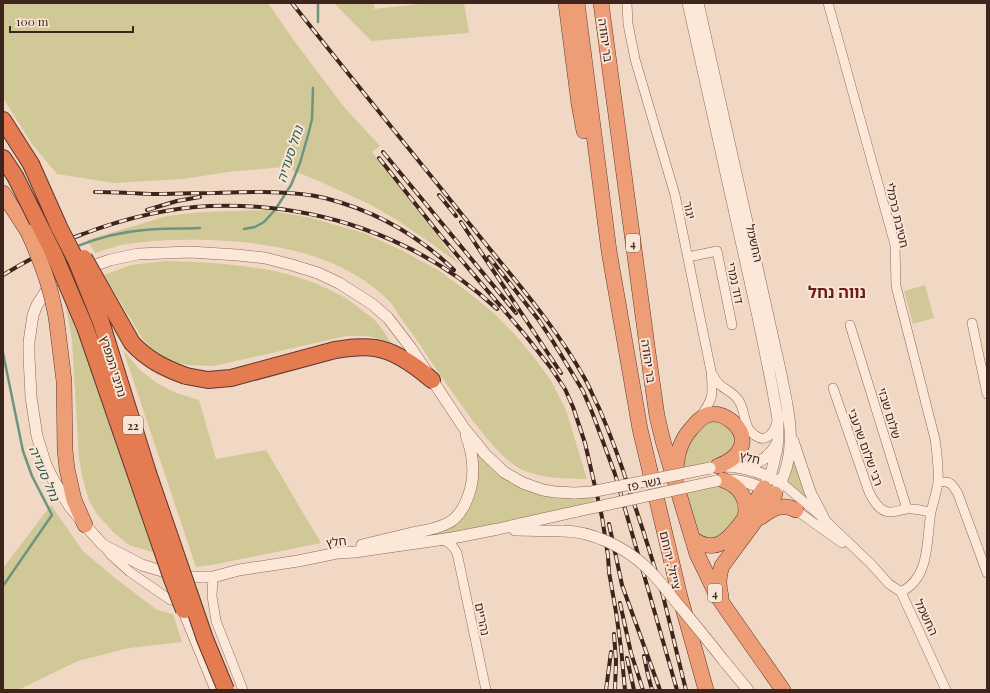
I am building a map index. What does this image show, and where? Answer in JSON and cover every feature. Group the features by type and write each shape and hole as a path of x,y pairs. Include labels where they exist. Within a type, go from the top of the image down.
{"highway":[{"path":"566,3 579,104 596,205 609,251"},
{"name":"בר יהודה","path":"577,3 609,251 640,429"},
{"name":"בר יהודה","path":"601,3 653,393 663,441 701,564 716,594 783,690"},
{"name":"נתיבי המפרץ","path":"3,120 31,164 76,260 101,322 150,480 205,639 226,690"},
{"name":"נתיבי המפרץ","path":"3,158 15,176 54,254 85,327 172,579 215,690"},
{"path":"31,164 132,343 139,351 157,364 186,376 208,380 231,378 335,350 366,347 377,348 399,357 417,367 432,380"},
{"path":"3,193 28,232 40,258 55,307 64,381 65,450 67,469 74,500 85,525"},
{"path":"676,481 680,447 683,440 697,422 708,415 715,414 726,417 739,429 742,444 736,455 717,474 730,483 744,497 750,520"},
{"name":"צייזל, ירוחם","path":"640,429 680,597 706,690"},
{"path":"727,610 719,590 718,578 722,566 772,485"},
{"path":"692,538 697,542 709,546 715,545 728,538 750,520 778,507 786,506 796,510"}],"street":[{"name":"יגור","path":"627,3 628,24 635,59 675,195 711,371 713,386 711,400 697,422"},
{"name":"החשמל","path":"688,3 772,381 778,420 778,439 772,470 772,485 796,510 871,564"},
{"name":"החשמל","path":"698,3 790,417 791,438 788,458 772,485"},
{"name":"חטיבת כרמלי","path":"828,3 895,245 896,286 935,439 938,458 938,482 931,512 926,554 919,575 912,585 901,592"},
{"name":"דוד נמרי","path":"688,257 717,251 732,325"},
{"path":"215,690 183,612 177,602 169,599 124,568 111,556 63,497 46,465 37,436 31,397 29,342 33,315 37,305 52,283 65,276 110,260 138,254 190,252 237,255 265,258 318,273 339,283 372,304 388,318 411,348 464,428 471,450 474,476 472,488 462,509 452,520 443,525 429,530 354,547 337,553"},
{"path":"972,323 987,394"},
{"name":"שלום שבזי","path":"850,325 907,509"},
{"path":"711,371 714,379 719,385 736,396 740,402 747,426 754,435 760,438 768,436 778,420"},
{"name":"רבי שלום שרעבי","path":"833,388 869,492 877,505 883,511 888,512 907,509 931,512"},
{"name":"גשר פז","path":"464,428 488,458 498,467 523,483 543,490 576,493 591,492 717,474"},
{"path":"791,438 810,492 824,519"},
{"path":"741,467 750,465 765,458 772,451 778,439"},
{"name":"חלץ","path":"717,474 727,466 741,467 750,469 772,485"},
{"path":"717,474 729,479 772,485"},
{"name":"גשר פז","path":"578,511 717,474"},
{"path":"938,482 946,482 952,485 958,494 987,573"},
{"name":"החשמל","path":"772,485 824,519 871,564 889,584 901,592 946,690"},
{"name":"חלץ","path":"103,545 142,565 165,572 185,577 213,577 238,570 298,562 337,553 464,536 578,511"},
{"path":"498,529 572,531 593,536 611,544 635,558 658,580 748,690"},
{"path":"457,553 459,542 464,536"},
{"path":"436,540 445,541 451,544 457,553"},
{"name":"נהריים","path":"457,553 486,690"},
{"path":"213,577 212,596 216,621 243,690"}],"shaded area":[{"path":"3,3 268,3 295,42 344,107 380,146 372,152 459,264 397,220 371,205 284,167 228,172 183,179 114,183 57,174 32,144 3,98"},
{"path":"334,3 374,3 374,9 428,3 464,3 469,33 371,41"},
{"path":"267,210 311,218 364,233 401,250 438,270 495,314 533,356 550,379 566,410 587,479 560,478 533,474 517,467 504,457 473,421 391,303 351,272 329,262 305,254 257,244 232,241 167,240 126,244 95,253 87,240 167,216 201,212"},
{"path":"165,261 217,263 243,266 295,276 342,296 373,318 391,343 368,336 346,336 214,366 187,365 168,360 154,351 142,338 104,275 131,265"},
{"path":"62,285 159,554 129,545 113,532 97,514 89,500 79,459 72,340"},
{"path":"925,285 934,318 913,324 904,291"},
{"path":"123,350 141,371 157,383 176,393 199,400 216,459 266,450 321,543 196,567"},
{"path":"718,419 737,435 733,451 717,462 683,468 682,458 698,425"},
{"path":"474,449 511,480 593,496 594,503 419,540 418,535 463,514"},
{"path":"792,453 816,509 785,482"},
{"path":"718,483 732,489 743,509 722,538 700,540 685,490"},
{"path":"51,505 83,551 157,610 173,614 182,642 129,648 78,661 18,690 3,690 3,568"}],"waterway":[{"name":"נחל סעדיה","path":"318,3 318,22"},
{"name":"נחל סעדיה","path":"244,229 255,227 264,222 275,210 291,185 300,163 312,119 313,88"},
{"name":"נחל סעדיה","path":"75,247 100,238 126,232 158,229 200,228"},
{"name":"נחל סעדיה","path":"3,353 23,451 32,476 52,515 3,586"}],"railway":[{"path":"292,3 532,300 573,358 599,408 623,471 663,596 686,690"},
{"path":"383,152 516,313"},
{"path":"379,158 440,235 526,336 565,389 573,407 585,443 602,517 621,648 625,690"},
{"path":"95,192 149,194 270,192 312,195 343,203 394,225 425,245 454,270"},
{"path":"439,195 456,216"},
{"path":"147,210 177,201 200,197"},
{"path":"3,275 71,239 129,219 194,207 249,206 288,210 326,218 364,229 400,244 434,262 467,284 497,309"},
{"path":"461,222 561,373"},
{"path":"489,257 538,319 583,391 615,474 677,690"},
{"path":"609,524 622,585 660,690"},
{"path":"620,603 631,653 643,690"},
{"path":"614,634 616,661 615,690"},
{"path":"606,690 611,652"},
{"path":"644,656 652,690"},
{"path":"627,658 634,690"}],"district":[{"name":"נווה נחל","path":"837,291"}]}
